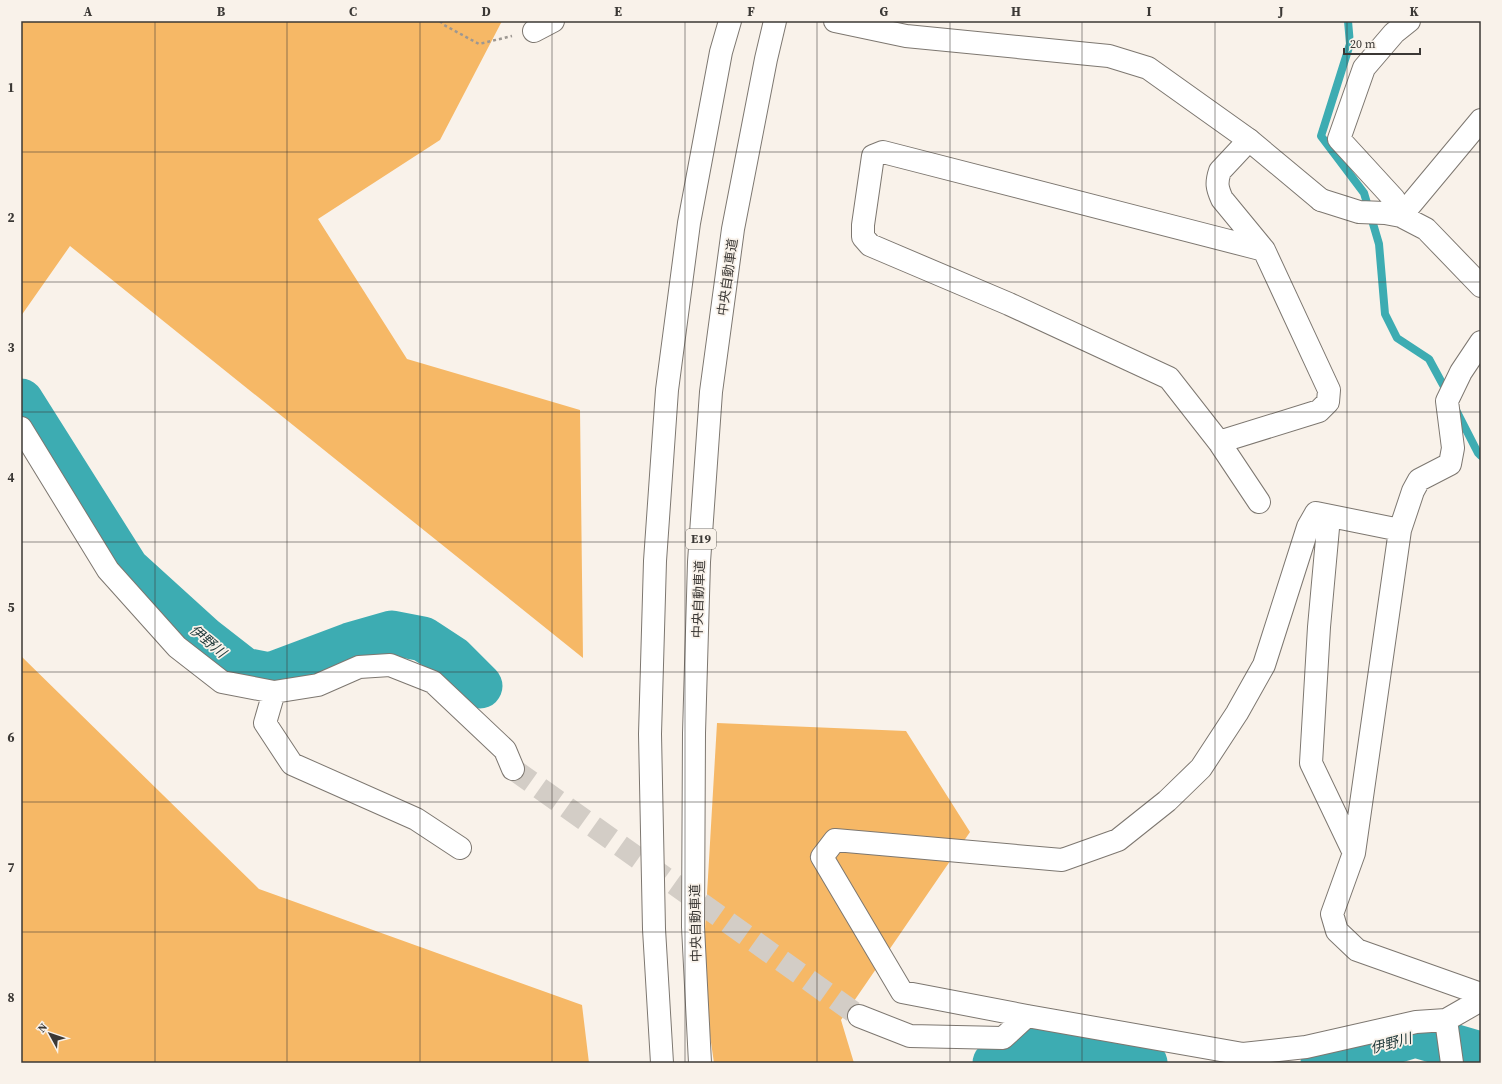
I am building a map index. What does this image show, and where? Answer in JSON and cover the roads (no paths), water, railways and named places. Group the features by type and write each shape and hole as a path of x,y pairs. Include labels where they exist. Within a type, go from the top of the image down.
{"main road":[{"path":"534,31 553,21"},
{"path":"662,1063 654,929 650,734 656,554 667,390 689,223 721,52 730,21"},
{"name":"中央自動車道","path":"700,1063 693,927 694,733 699,562 710,400 733,229 766,59 775,21"},
{"path":"835,21 906,36 1109,56 1148,68 1249,140 1321,200 1359,212 1393,214 1426,229 1481,286"},
{"path":"1393,214 1394,199 1339,139 1364,68 1394,33 1409,21"},
{"path":"1393,214 1481,120"},
{"path":"1219,442 1319,411 1328,402 1329,390 1264,250 1222,199 1217,189 1220,171 1249,140"},
{"path":"1259,502 1219,442 1169,378 1009,304 870,245 863,237 863,225 873,156 883,152 1264,250"},
{"path":"1481,342 1461,372 1447,402 1453,448 1450,464 1419,480 1413,491 1400,530 1354,853 1332,914 1337,931 1356,950 1481,994"},
{"path":"21,428 108,570 177,647 222,682 274,692 318,685 359,667 390,665 433,682 505,750 513,769"},
{"path":"1400,530 1329,517 1316,513 1308,527 1264,664 1237,713 1201,768 1167,801 1118,840 1062,860 835,840 822,857 902,992 1242,1054 1306,1047 1416,1022 1446,1020 1481,1000"},
{"path":"1329,517 1319,627 1311,763 1354,853"},
{"path":"274,692 266,723 292,764 416,820 460,848"},
{"path":"859,1016 910,1036 1003,1038 1027,1016"},
{"path":"1446,1020 1452,1063"}],"waterway":[{"path":"1348,21 1350,44 1321,136 1364,193 1379,244 1385,314 1397,338 1429,359 1448,394"},
{"name":"伊野川","path":"21,401 127,569 203,638 244,670 270,675 350,645 392,633 423,639 452,658 480,686"},
{"path":"1456,410 1478,453 1481,456"},
{"name":"伊野川","path":"1323,1063 1415,1035 1477,1053 1481,1056"},
{"name":"伊野川","path":"995,1063 1038,1045 1145,1063"}],"tunnel":[{"path":"513,769 859,1016"}]}
